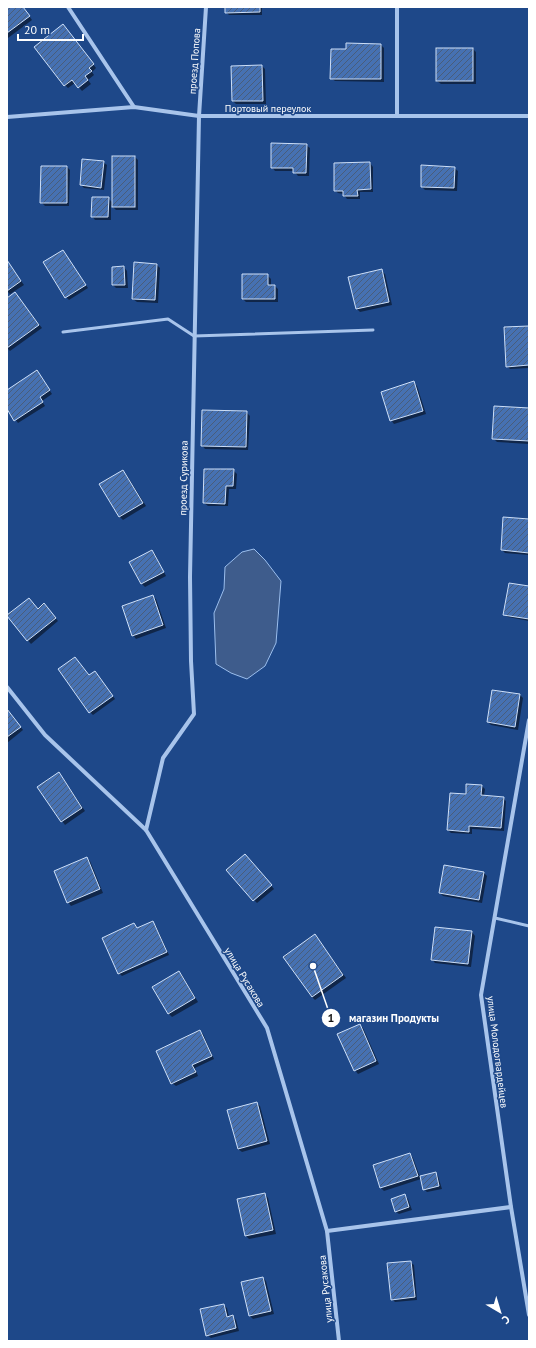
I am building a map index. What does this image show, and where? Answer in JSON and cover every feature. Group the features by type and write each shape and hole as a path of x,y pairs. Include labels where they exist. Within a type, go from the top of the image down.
{"street":[{"path":"68,7 134,108"},
{"name":"проезд Попова","path":"199,116 206,7"},
{"path":"397,7 397,116"},
{"name":"Портовый переулок","path":"7,117 134,108 199,116 529,116"},
{"name":"проезд Сурикова","path":"146,830 163,758 194,714 191,661 190,577 199,116"},
{"name":"улица Русакова","path":"7,686 45,735 146,830 267,1028 327,1231 339,1341"},
{"name":"улица Молодогвардейцев","path":"529,720 481,995 511,1207 529,1315"},
{"path":"327,1231 511,1207"}],"lane":[{"path":"63,332 168,319 194,336 373,330"},
{"path":"495,918 529,926"}],"water":[{"path":"254,549 265,560 281,581 276,643 265,666 247,679 231,673 216,664 214,613 224,589 225,567 242,552"}],"building":[{"path":"7,7 23,7 30,16 7,33"},
{"path":"225,7 260,7 260,12 225,13"},
{"path":"63,24 94,64 89,68 92,71 85,76 88,80 78,88 72,80 64,86 34,47"},
{"path":"346,43 381,44 381,79 330,79 331,49 346,49"},
{"path":"436,48 473,48 473,81 436,81"},
{"path":"262,65 263,101 232,101 231,66"},
{"path":"271,143 307,144 306,173 293,173 293,168 271,168"},
{"path":"112,156 135,156 135,207 112,207"},
{"path":"82,159 104,161 101,188 80,185"},
{"path":"370,162 371,189 357,190 358,196 343,196 343,191 334,191 334,163"},
{"path":"421,165 455,167 454,188 421,187"},
{"path":"41,166 67,166 67,203 40,203"},
{"path":"92,197 109,197 108,217 91,217"},
{"path":"63,250 86,285 65,298 43,262"},
{"path":"7,260 21,281 7,291"},
{"path":"134,262 157,264 155,300 132,299"},
{"path":"124,266 125,285 112,285 112,267"},
{"path":"382,269 389,302 356,309 348,277"},
{"path":"242,274 268,274 268,285 275,285 275,299 242,299"},
{"path":"15,292 39,325 7,348 7,298"},
{"path":"529,326 529,365 506,367 504,327"},
{"path":"37,370 50,390 40,397 43,402 14,421 7,409 7,390"},
{"path":"414,381 423,411 390,421 381,392"},
{"path":"494,406 529,408 529,441 492,439"},
{"path":"202,410 247,411 246,447 201,446"},
{"path":"204,469 234,469 233,486 226,486 225,504 203,503"},
{"path":"123,470 143,503 119,517 99,484"},
{"path":"503,517 529,519 529,553 501,550"},
{"path":"152,550 164,572 141,584 129,562"},
{"path":"509,583 529,586 529,619 503,615"},
{"path":"153,595 163,625 132,636 122,606"},
{"path":"29,598 38,609 44,603 56,618 27,641 7,615"},
{"path":"75,657 89,675 95,671 113,696 89,713 58,669"},
{"path":"492,690 520,694 515,727 487,722"},
{"path":"7,709 21,727 7,737"},
{"path":"59,772 82,808 61,822 37,787"},
{"path":"466,784 482,785 481,795 504,797 501,828 469,826 469,832 447,830 450,793 466,794"},
{"path":"245,854 272,885 253,901 226,870"},
{"path":"87,857 100,889 67,903 54,871"},
{"path":"444,865 484,872 479,900 439,893"},
{"path":"153,921 167,952 118,974 102,938 134,923 137,928"},
{"path":"435,927 472,931 468,964 431,960"},
{"path":"315,934 343,975 312,997 283,957"},
{"path":"179,971 195,998 168,1014 152,987"},
{"path":"360,1024 376,1061 354,1071 337,1034"},
{"path":"200,1030 212,1056 192,1065 196,1072 171,1084 156,1051"},
{"path":"257,1102 267,1141 238,1149 227,1110"},
{"path":"410,1153 418,1176 380,1188 373,1165"},
{"path":"436,1172 439,1186 423,1190 420,1176"},
{"path":"265,1193 273,1230 245,1236 237,1199"},
{"path":"405,1194 409,1207 395,1212 391,1199"},
{"path":"411,1261 415,1297 391,1300 387,1263"},
{"path":"263,1277 271,1311 249,1316 241,1282"},
{"path":"224,1304 227,1317 233,1315 236,1328 206,1336 200,1309"}],"place":[{"name":"магазин Продукты","path":"313,966"}]}
